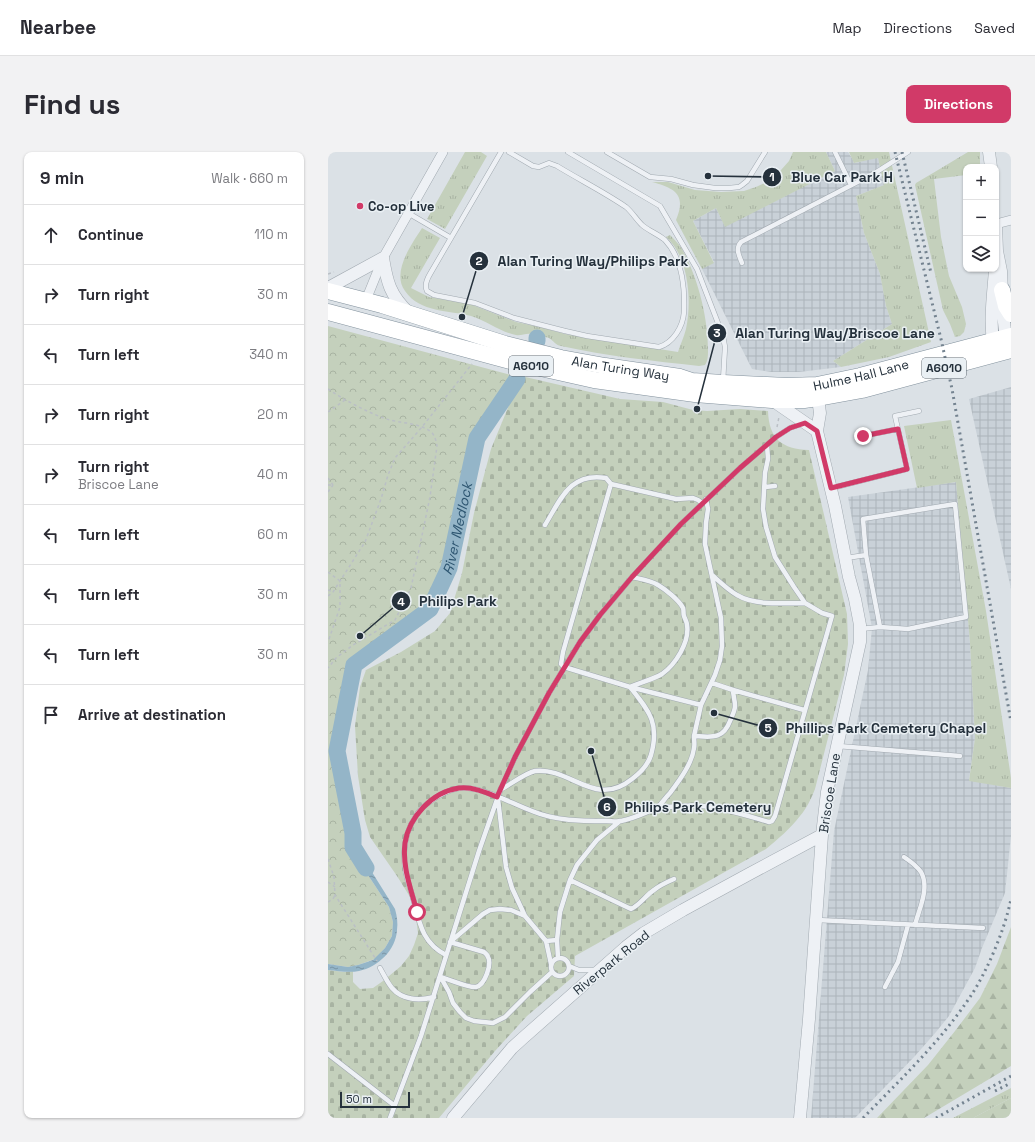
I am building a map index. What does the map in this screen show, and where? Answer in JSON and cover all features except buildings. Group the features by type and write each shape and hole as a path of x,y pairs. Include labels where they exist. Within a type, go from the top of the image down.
{"highway":[{"name":"Alan Turing Way","path":"328,290 409,313 505,344 561,358 627,370 680,376 692,380 787,386 810,392"},
{"path":"1002,290 1006,306 1011,314"},
{"path":"359,321 366,300"},
{"name":"Alan Turing Way","path":"328,312 518,364 626,385 776,407 810,392"},
{"name":"Hulme Hall Lane","path":"810,392 860,376 1004,345"}],"street":[{"path":"366,300 383,258 443,152"},
{"path":"989,152 991,164"},
{"path":"999,224 1011,220"},
{"path":"328,290 383,258"},
{"path":"383,258 385,275 389,287 399,304 409,313"},
{"path":"999,261 1001,271 1004,345"},
{"path":"996,272 991,324 1004,345"},
{"path":"805,423 810,392"},
{"path":"776,407 817,431 820,413 810,392"},
{"name":"Briscoe Lane","path":"800,1118 809,1019 822,835 827,792 860,642 860,629 855,600 817,431"},
{"name":"Riverpark Road","path":"453,1118 522,1038 555,1008 644,933 752,872 822,835"}],"lane":[{"path":"501,152 427,281 426,289 434,295 475,303 514,318 586,336 659,347 671,341 680,327 684,317 684,293 679,265 669,245 658,234 643,226 626,207 557,166 549,163 539,167 533,166 509,152"},
{"path":"568,152 660,206 697,270 723,336 725,347 723,383"},
{"path":"608,152 650,177 671,179 693,185 729,188 739,187 747,181 764,152"},
{"path":"835,152 851,185"},
{"path":"742,263 737,251 741,242 875,173 908,152"},
{"path":"408,213 451,238"},
{"path":"831,488 907,469 895,416 919,411"},
{"path":"390,1118 434,997 446,954 497,797 515,757 564,667 596,621 632,577 702,503 776,437 790,428 805,423"},
{"path":"863,436 898,429"},
{"path":"446,954 435,948 423,932 407,879 405,843 408,830 416,815 436,797 449,791 460,788 473,789 490,794 534,812 559,819 589,822 620,821 632,818 658,807 694,805 711,807 769,822 772,821 775,816 832,616 822,613 805,603 775,557 766,527 763,509 765,473 768,459 767,445"},
{"path":"545,525 568,489 582,479 591,476 606,478 611,484 676,498 693,498 702,503"},
{"path":"611,484 560,664 564,667 701,705"},
{"path":"765,486 775,486"},
{"path":"658,807 685,772 694,749 694,736 701,705 712,683 720,660 722,646 721,618 705,544 708,509 706,499"},
{"path":"860,629 880,626 908,629 966,617 955,504 863,519 866,555 880,626"},
{"path":"845,558 866,555"},
{"path":"712,575 737,596 746,600 754,602 805,603"},
{"path":"630,686 661,675 676,661 686,642 688,633 683,608 676,600 658,585 632,577"},
{"path":"712,683 804,710"},
{"path":"500,791 523,776 534,771 556,773 591,788 612,789 622,787 647,764 651,757 655,738 652,720 647,708 630,686"},
{"path":"694,736 719,736 724,732 734,712 734,690"},
{"path":"836,746 960,756"},
{"path":"497,797 500,813 502,844 512,888 525,916 546,941 552,972 557,976 563,976 568,972 569,963 564,959 558,958 551,964"},
{"path":"558,958 557,940 560,912 570,880 577,865 597,840 620,821"},
{"path":"904,857 920,871 924,881 924,893 915,925"},
{"path":"570,880 631,909 654,890 674,879"},
{"path":"450,942 476,919 490,910 511,910 525,916"},
{"path":"816,920 983,928"},
{"path":"886,987 898,962 908,925"},
{"path":"546,941 557,940"},
{"path":"440,976 468,986 476,987 484,982 489,962 487,955 484,952 450,942"},
{"path":"569,966 579,970 600,970"},
{"path":"380,968 391,986 399,994 416,999 434,997"},
{"path":"440,976 454,1003 466,1018 474,1021 493,1023 505,1018 552,972"},
{"path":"328,1054 395,1106"}],"path":[{"path":"328,596 340,582 365,542 395,458 422,427 480,353"},
{"path":"328,389 345,400 388,419 422,427 431,432 435,438 437,446 430,497 411,588 395,620 353,645 336,658 328,668"},
{"path":"328,412 345,400"},
{"path":"776,407 776,437"},
{"path":"328,478 333,486"},
{"path":"328,485 333,486"},
{"path":"328,492 333,486"},
{"path":"328,572 340,582"},
{"path":"328,642 340,607 340,582"},
{"path":"328,590 333,592"},
{"path":"328,859 334,877 335,895 378,963"},
{"path":"328,882 335,887"},
{"path":"328,902 333,899 335,895"}],"shaded area":[{"path":"826,152 848,152 855,163 878,157 884,185 856,196 864,233 880,274 886,306 892,324 833,361 841,367 799,372 771,372 752,369 702,269 714,262 693,221 716,208 725,226 835,171"},
{"path":"1011,387 1011,589 969,399"},
{"path":"956,482 970,643 975,738 969,780 1011,788 1011,836 1005,893 975,968 949,1016 936,1032 855,1118 811,1118 834,831 868,670 872,628 848,497"}],"green space":[{"path":"465,152 481,152 487,156 445,229 427,219"},
{"path":"793,152 826,152 835,171 725,227 716,208 693,221 714,263 702,269 676,220 680,204 679,198 667,187 652,182 668,182 695,190 721,192 744,191 769,181 789,161"},
{"path":"849,152 889,152 931,342 889,357 841,367 833,361 892,324 886,306 880,274 864,233 856,196 884,185 878,158 854,163"},
{"path":"968,152 980,152 980,164 963,164 963,175 934,179 941,237 949,276 962,307 966,324 964,332 960,336 955,337 943,310 915,185"},
{"path":"422,228 440,238 411,288 429,297 470,304 516,322 565,334 678,352 686,329 689,306 687,280 684,268 680,256 666,237 670,235 681,247 688,260 701,298 708,337 708,356 706,363 705,365 699,366 647,360 596,353 561,346 557,345 547,337 529,334 510,334 471,316 435,310 427,307 411,298 405,291 401,283 400,275 404,258"},
{"path":"328,326 515,376 474,437 447,568 429,609 353,664 335,751 351,833 351,849 389,907 393,922 392,936 385,948 375,959 348,967 328,964"},
{"path":"521,376 620,399 663,402 693,410 707,411 740,409 768,411 771,429 779,441 784,445 809,450 847,614 848,644 844,675 815,789 807,807 796,821 784,834 766,849 575,956 574,976 527,1016 495,1051 439,1118 328,1118 328,970 344,972 353,971 353,982 360,989 373,988 401,966 409,956 418,933 415,911 410,897 370,837 365,820 358,776 355,726 360,687 366,670 401,652 435,631 450,613 462,573 474,513 491,449"},
{"path":"951,420 986,611 1011,778 1011,788 969,781 975,738 970,643 956,482 917,488 904,426"},
{"path":"1011,927 1011,1066 924,1118 877,1118 928,1065 980,998 997,964"},
{"path":"1011,1088 1011,1098 973,1118 953,1118"},
{"path":"1011,1098 1011,1118 973,1118"}],"water":[{"path":"357,848 395,909 397,917 396,937 390,951 373,966 355,972 328,970 328,964 348,967 373,960 385,948 392,936 393,922 389,907 351,849"}],"waterway":[{"name":"River Medlock","path":"366,868 353,847 353,833 337,751 354,665 430,609 449,568 477,438 517,379"}],"railway":[{"path":"895,152 952,389 1011,722"},
{"path":"902,152 931,273"},
{"path":"863,1118 933,1045 970,997 995,950 1011,899"},
{"path":"936,1118 1011,1076"},
{"path":"995,1091 1011,1083"}],"place":[{"name":"Blue Car Park H","path":"708,176"},
{"name":"Co-op Live","path":"360,206"},
{"name":"Alan Turing Way/Philips Park","path":"462,317"},
{"name":"Alan Turing Way/Briscoe Lane","path":"697,409"},
{"name":"Philips Park","path":"360,636"},
{"name":"Phillips Park Cemetery Chapel","path":"714,713"},
{"name":"Philips Park Cemetery","path":"591,751"}],"route":[{"path":"417,912 407,879 405,859 405,843 408,830 416,815 436,797 460,788 473,789 497,797 515,757 549,693 580,642 600,615 654,552 702,503 776,437 790,428 805,423 817,431 831,488 907,469 898,429 863,436"}]}
